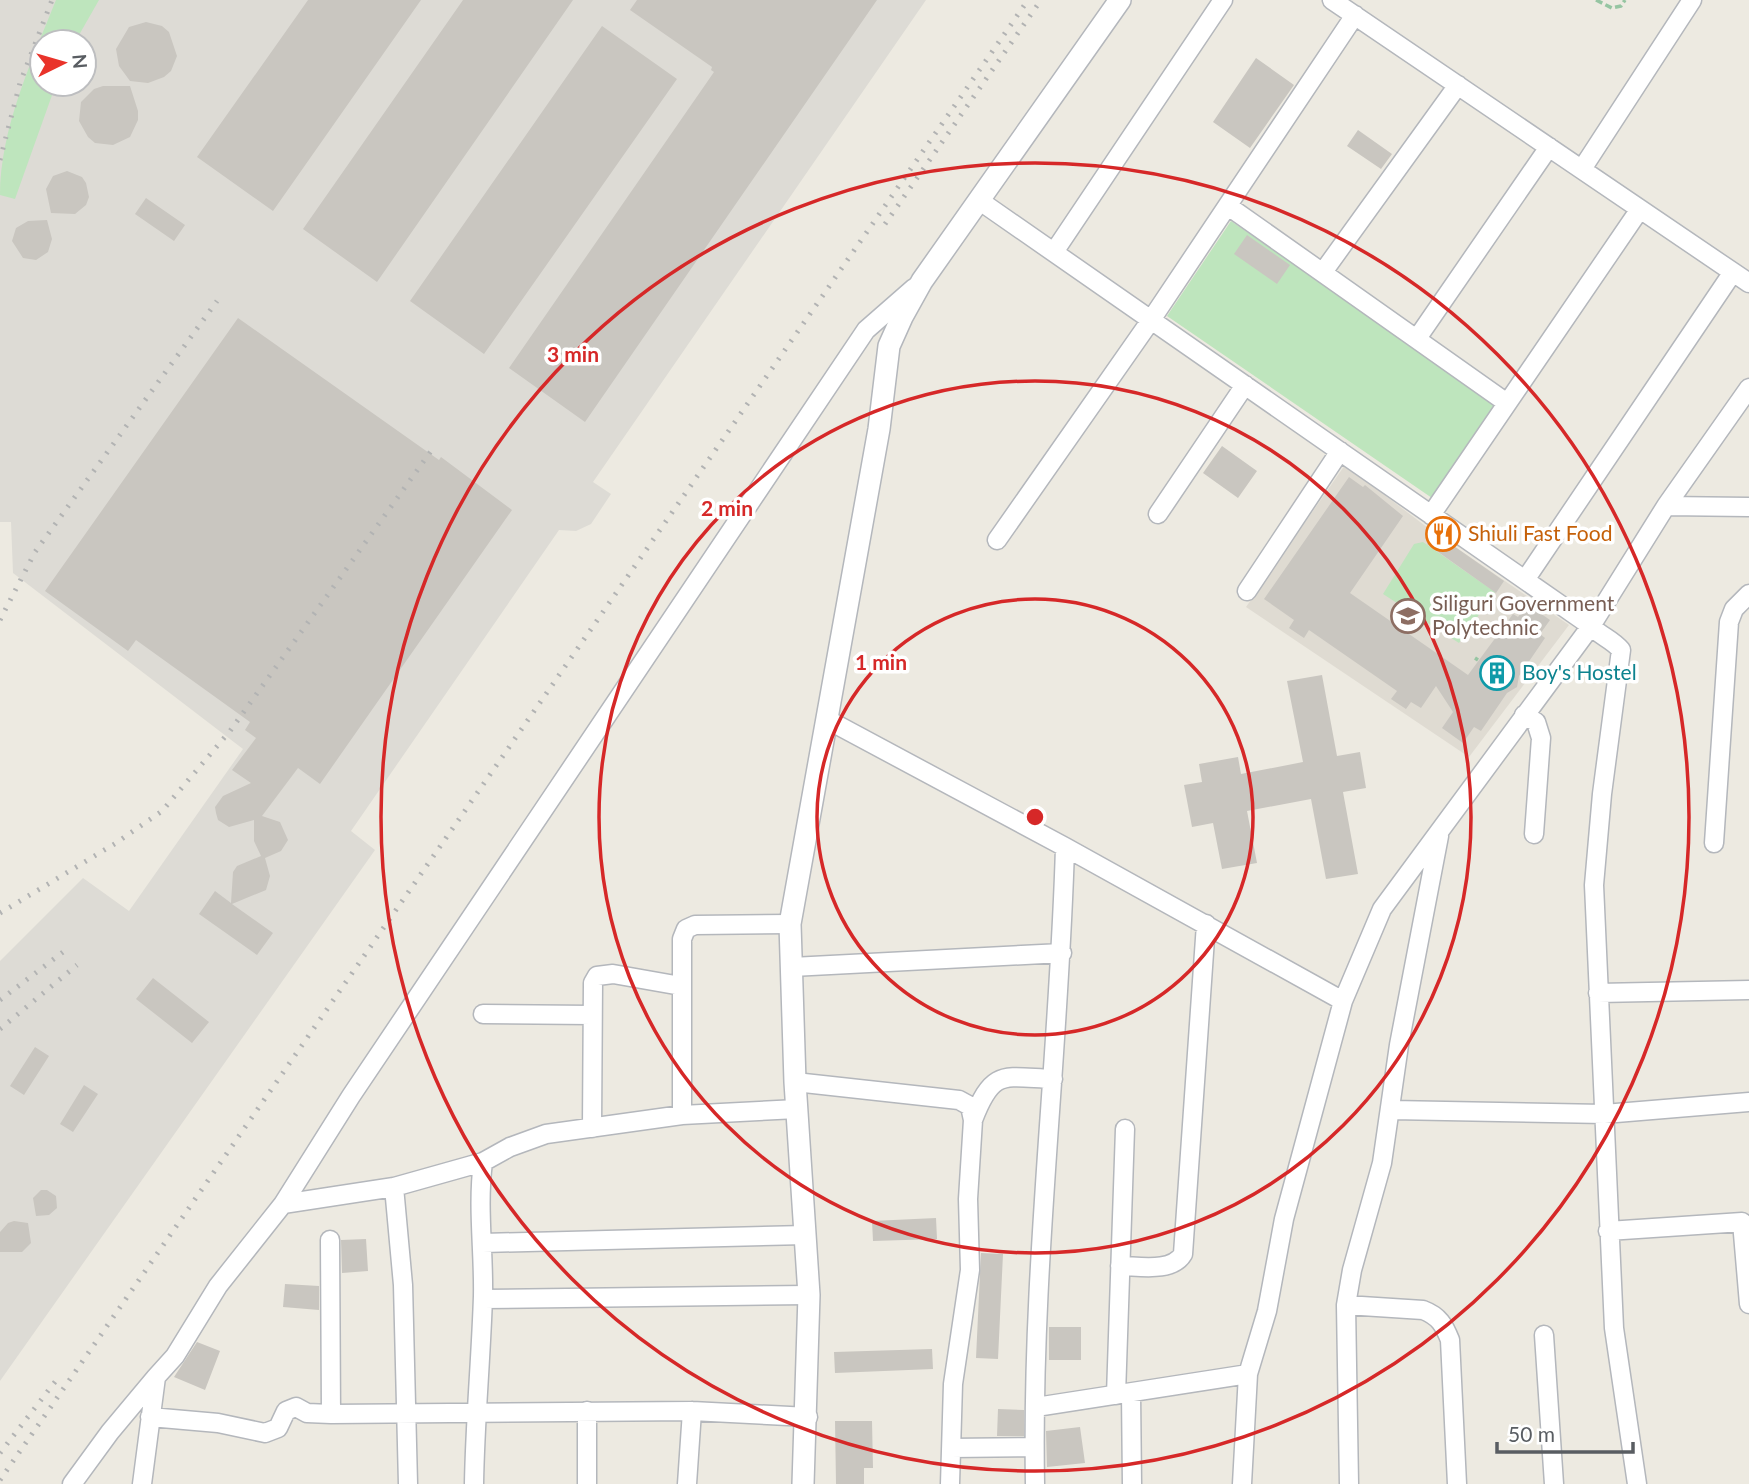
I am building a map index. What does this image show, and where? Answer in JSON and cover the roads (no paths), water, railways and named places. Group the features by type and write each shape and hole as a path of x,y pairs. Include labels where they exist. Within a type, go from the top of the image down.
{"street":[{"path":"803,1484 809,1295 795,1082 790,924 879,429 889,346 922,281 981,201 1120,0"},
{"path":"1054,252 1223,0"},
{"path":"1332,0 1749,283"},
{"path":"1581,169 1692,0"},
{"path":"996,540 1152,320 1355,15"},
{"path":"1323,272 1458,85"},
{"path":"1418,337 1549,147"},
{"path":"981,201 1340,451 1424,515 1519,581 1591,626 1621,650 1602,794 1594,885 1614,1328 1637,1484"},
{"path":"1228,206 1418,337 1507,403"},
{"path":"1424,515 1507,403 1640,209"},
{"path":"1519,581 1733,272"},
{"path":"72,1484 110,1432 175,1356 218,1286 283,1203 359,1084 866,330 922,281"},
{"path":"1158,514 1245,385"},
{"path":"1242,1484 1248,1374 1267,1311 1284,1219 1343,1001 1382,909 1591,626 1666,506 1749,388"},
{"path":"1247,591 1340,451"},
{"path":"1666,506 1749,507"},
{"path":"1714,844 1729,622 1734,609 1749,594"},
{"path":"1524,715 1536,722 1541,738 1534,834"},
{"path":"828,720 1343,1001"},
{"path":"1349,1484 1346,1305 1352,1270 1382,1164 1392,1110 1399,1045 1440,831"},
{"path":"1035,1484 1042,1229 1062,953 1065,847"},
{"path":"682,1115 681,939 686,929 695,925 790,924"},
{"path":"1120,1266 1170,1265 1179,1261 1183,1254 1206,924"},
{"path":"792,967 1062,953"},
{"path":"592,1128 593,983 597,976 604,973 681,986"},
{"path":"1598,993 1749,990"},
{"path":"483,1014 592,1015"},
{"path":"973,1120 983,1094 999,1079 1053,1079"},
{"path":"795,1082 960,1100 970,1107 973,1120 968,1199 970,1270 953,1384 950,1484"},
{"path":"1392,1110 1604,1114 1749,1102"},
{"path":"283,1203 394,1187 483,1162 510,1147 546,1134 682,1115 797,1109"},
{"path":"1125,1129 1120,1266 1123,1394 1132,1484"},
{"path":"474,1484 475,1411 483,1299 479,1191 483,1162"},
{"path":"394,1187 403,1285 408,1484"},
{"path":"1608,1231 1745,1222 1749,1304"},
{"path":"483,1243 806,1235"},
{"path":"330,1240 331,1414"},
{"path":"483,1299 809,1295"},
{"path":"1346,1305 1423,1310 1434,1314 1444,1325 1450,1340 1457,1484"},
{"path":"1544,1335 1554,1484"},
{"path":"1036,1407 1248,1374"},
{"path":"142,1484 156,1377"},
{"path":"150,1417 218,1423 265,1433 278,1429 290,1407 307,1413 331,1414 692,1411 807,1417"},
{"path":"587,1411 587,1484"},
{"path":"687,1484 692,1411"},
{"path":"951,1448 1034,1447"}],"railway":[{"path":"0,160 20,83 52,0"},
{"path":"0,1480 1028,0"},
{"path":"885,224 1041,0"},
{"path":"0,620 35,552 217,301"},
{"path":"0,913 116,843 162,811 230,731 431,451"},
{"path":"0,1000 67,949"},
{"path":"0,1029 77,965"},
{"path":"0,1453 58,1378"}],"place":[{"name":"Shiuli Fast Food","path":"1443,534"},
{"name":"Siliguri Government Polytechnic","path":"1408,616"},
{"name":"Boy's Hostel","path":"1497,673"}]}
